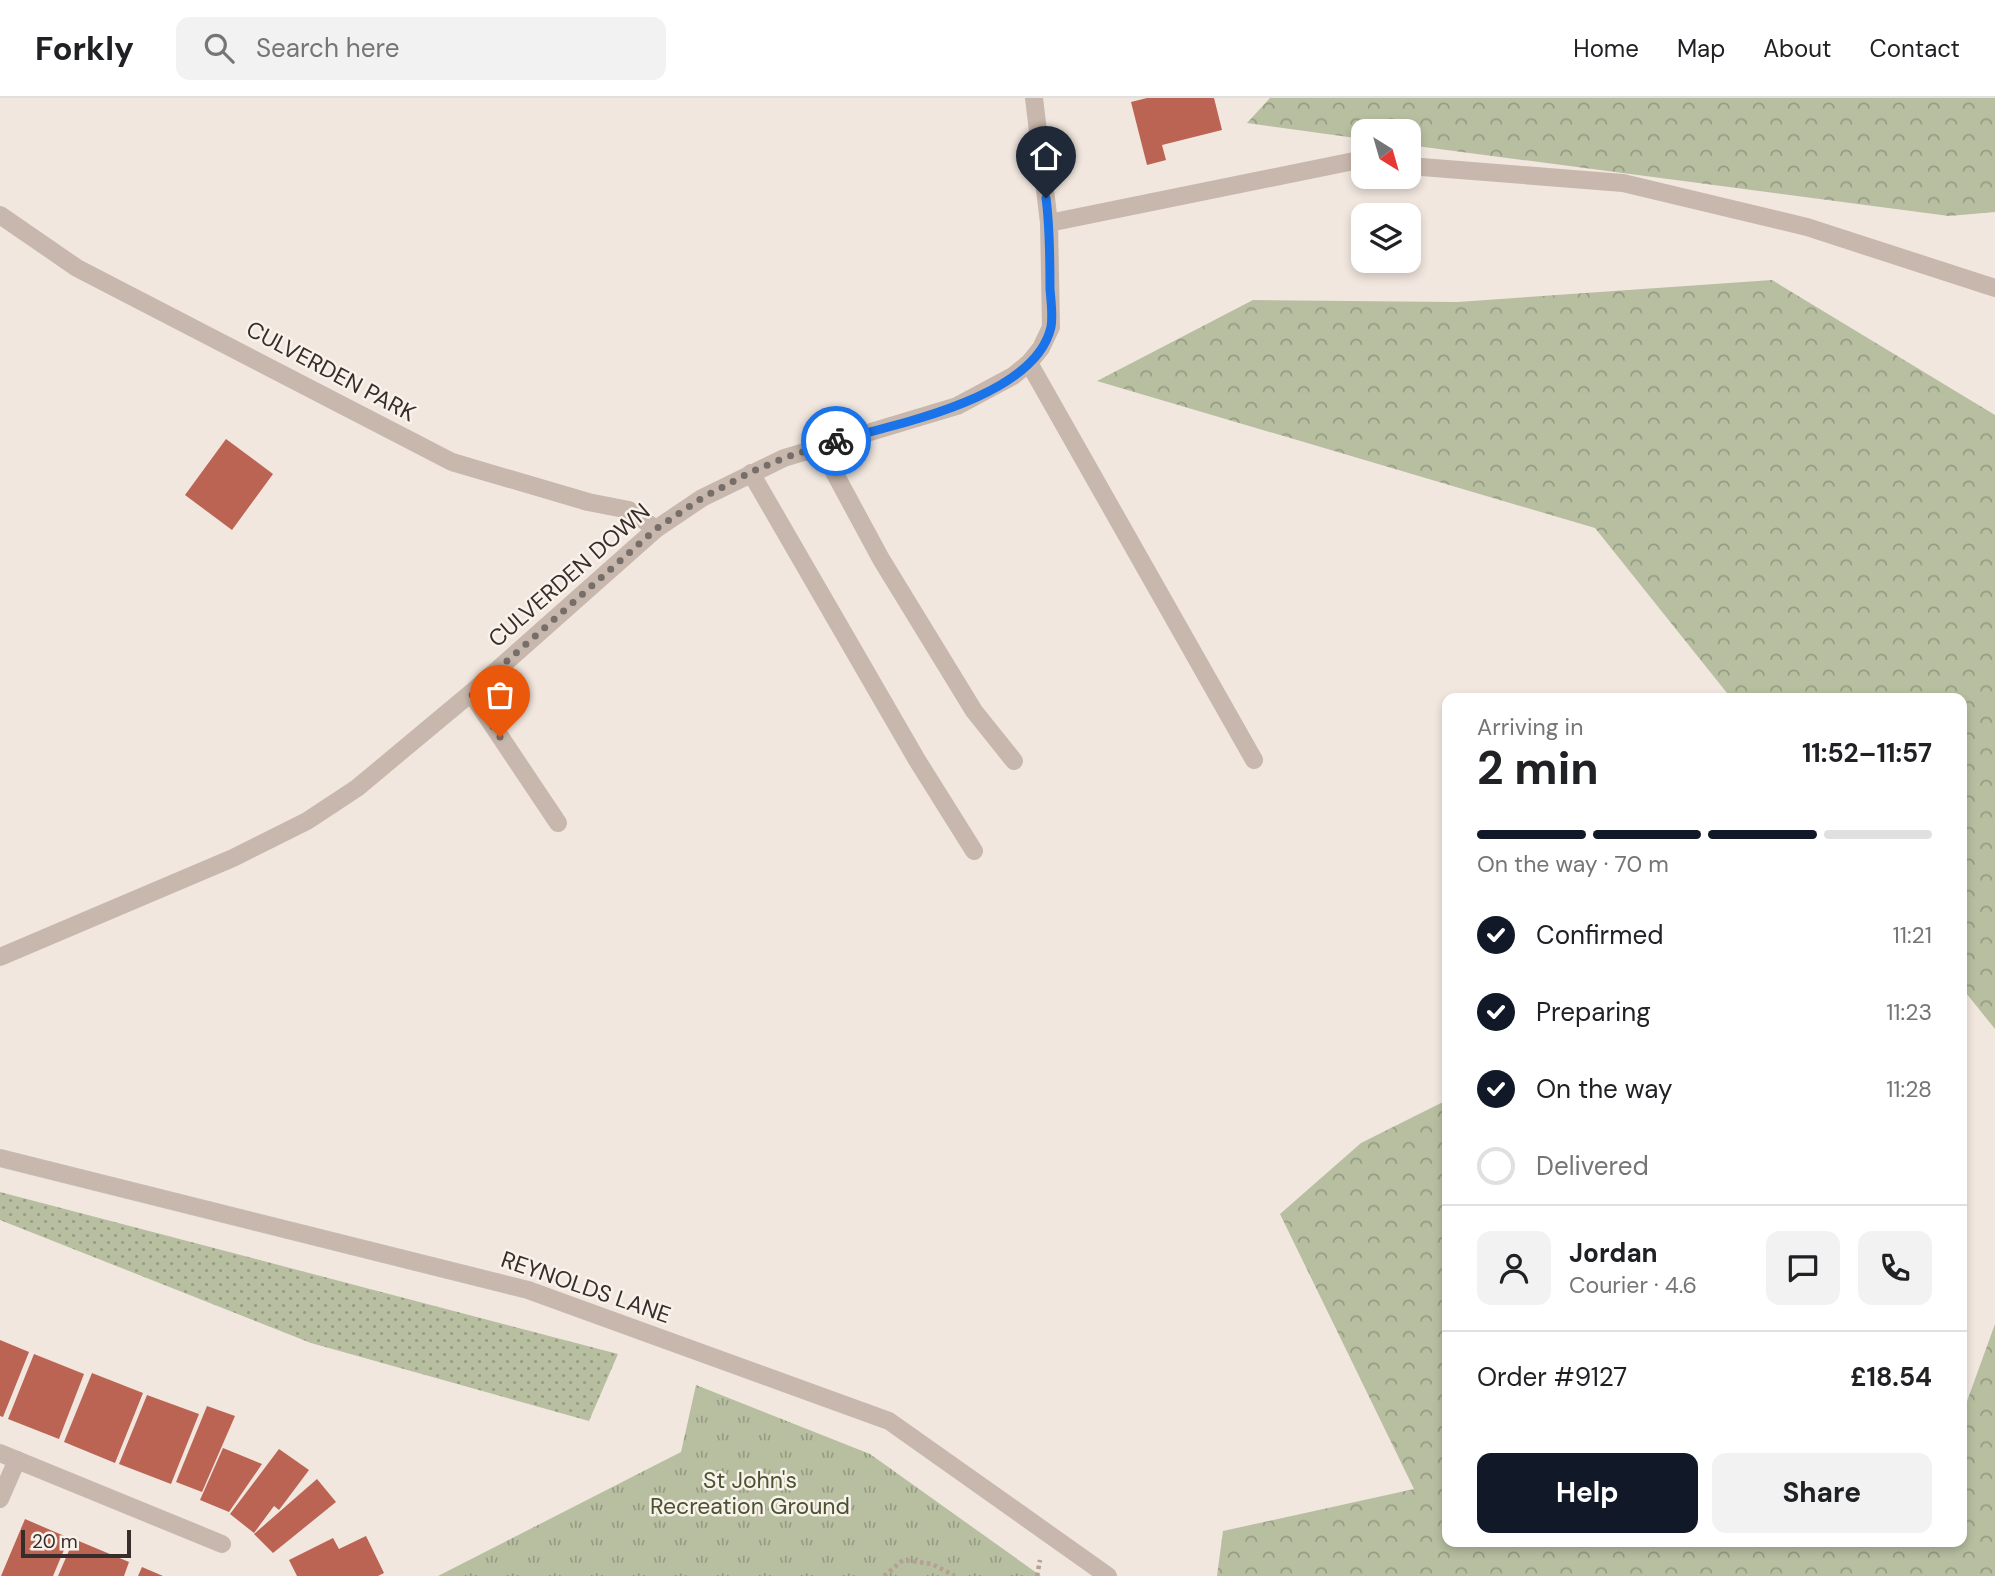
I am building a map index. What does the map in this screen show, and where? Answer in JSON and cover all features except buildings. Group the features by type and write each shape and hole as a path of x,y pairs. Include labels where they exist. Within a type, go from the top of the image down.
{"street":[{"name":"CULVERDEN DOWN","path":"0,957 233,858 307,821 357,788 471,693 656,529 702,498 784,458 957,406 996,387 1029,363 1041,348 1051,327 1049,223 1035,98"},
{"path":"1049,223 1351,162"},
{"path":"1421,167 1623,183 1807,227 1995,288"},
{"name":"CULVERDEN PARK","path":"0,215 77,268 452,462 575,499 629,510 656,529"},
{"path":"1029,363 1254,760"},
{"path":"820,446 880,559 974,711 1014,761"},
{"path":"751,472 917,760 974,850"},
{"path":"471,693 558,823"},
{"name":"REYNOLDS LANE","path":"0,1158 528,1290 889,1421 1108,1576"},
{"path":"0,1499 8,1456 222,1544"}],"path":[{"path":"884,1576 902,1560 932,1564 956,1576"}],"green space":[{"path":"1270,98 1995,98 1995,212 1949,216 1421,147 1421,119 1351,119 1351,137 1247,123"},
{"path":"1772,280 1995,415 1995,1029 1967,994 1967,693 1727,693 1595,528 1097,381 1253,300 1457,302"},
{"path":"1442,1102 1442,1547 1967,1547 1967,1401 1995,1324 1995,1576 1217,1576 1223,1531 1414,1489 1280,1214 1361,1143"},
{"path":"0,1192 618,1354 589,1421 311,1343 0,1220"},
{"name":"St John's Recreation Ground","path":"696,1385 870,1454 1041,1576 438,1576 681,1452"}],"way so far":[{"path":"500,737 471,693 656,529 702,498 751,472 836,441"}],"route":[{"path":"836,441 957,406 988,392 1029,363 1041,348 1051,327 1046,198"}]}
